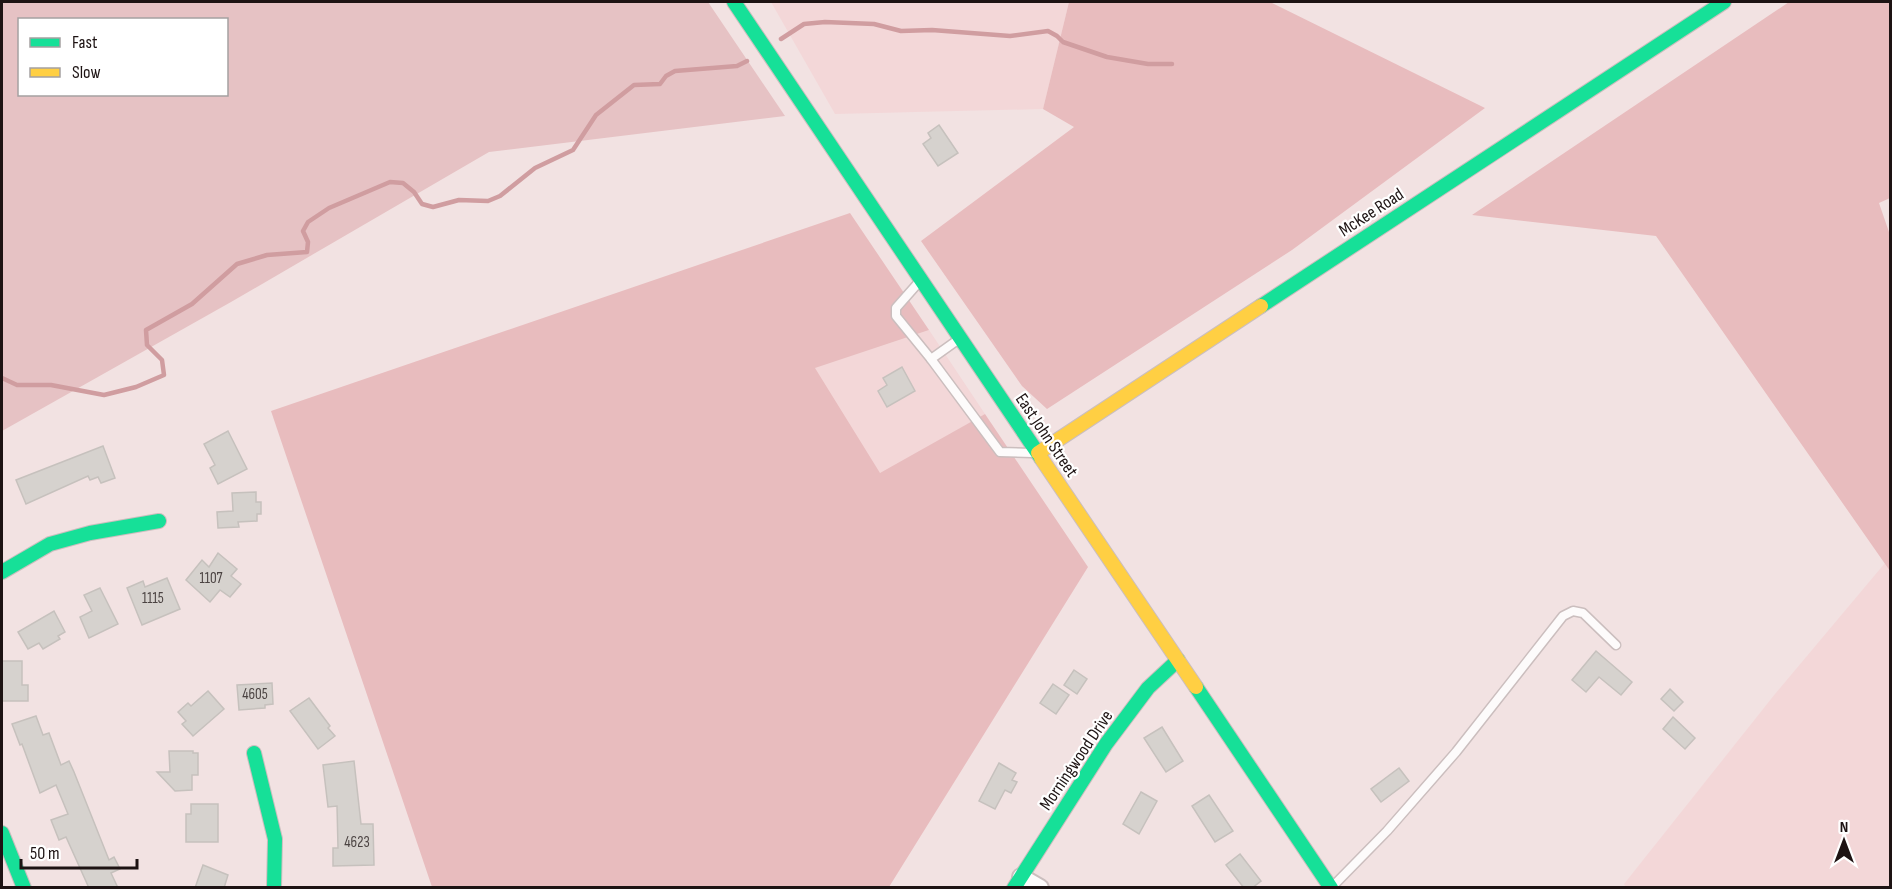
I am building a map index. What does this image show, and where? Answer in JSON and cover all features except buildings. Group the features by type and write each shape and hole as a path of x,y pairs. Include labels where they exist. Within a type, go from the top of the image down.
{"street":[{"name":"East John Street","path":"734,2 1331,888"},
{"name":"McKee Road","path":"1038,453 1724,2"},
{"path":"2,572 50,544 90,533 159,521"},
{"name":"Morningwood Drive","path":"1018,882 1106,744 1148,688 1178,660"},
{"path":"254,753 275,839 274,888"},
{"path":"2,833 23,887"},
{"path":"1018,882 1040,888"}],"lane":[{"path":"921,279 896,308 896,316 1000,452 1038,453"},
{"path":"931,359 960,339"},
{"path":"1331,888 1387,831 1456,752 1563,616 1573,610 1583,613 1616,645"}],"shaded area":[{"path":"2,2 708,2 785,116 489,152 231,302 2,431"},
{"path":"771,2 1069,2 1043,109 835,114"},
{"path":"1069,2 1270,2 1485,108 1292,250 1047,409 1022,386 921,241 1074,127 1043,109"},
{"path":"1789,2 1890,2 1890,198 1879,203 1890,235 1890,571 1656,236 1472,215"},
{"path":"850,213 929,330 815,368 880,473 985,414 1088,567 889,887 432,887 271,411"},
{"path":"929,330 985,414 880,474 814,368"},
{"path":"1885,563 1890,571 1890,887 1626,888 1624,884 1775,694"}],"waterway":[{"path":"781,39 804,24 825,22 874,24 901,31 932,30 1010,36 1048,31 1063,42 1107,57 1148,64 1172,64"},
{"path":"2,378 17,385 51,385 104,395 136,387 164,375 162,360 147,345 146,330 192,304 237,264 267,255 307,252 308,242 303,231 308,222 329,208 390,182 403,183 414,192 422,204 433,207 459,200 488,201 500,196 535,168 573,150 596,115 634,85 660,84 666,76 675,71 737,66 747,61"}],"traffic: fast":[{"path":"734,2 1041,458"},
{"path":"1261,306 1724,2"},
{"path":"2,572 50,544 90,533 159,521"},
{"path":"1014,888 1106,744 1148,688 1178,660"},
{"path":"1196,687 1331,888"},
{"path":"254,753 275,839 274,888"},
{"path":"2,833 24,888"}],"traffic: slow":[{"path":"1038,453 1261,306"},
{"path":"1041,458 1196,687"}]}
